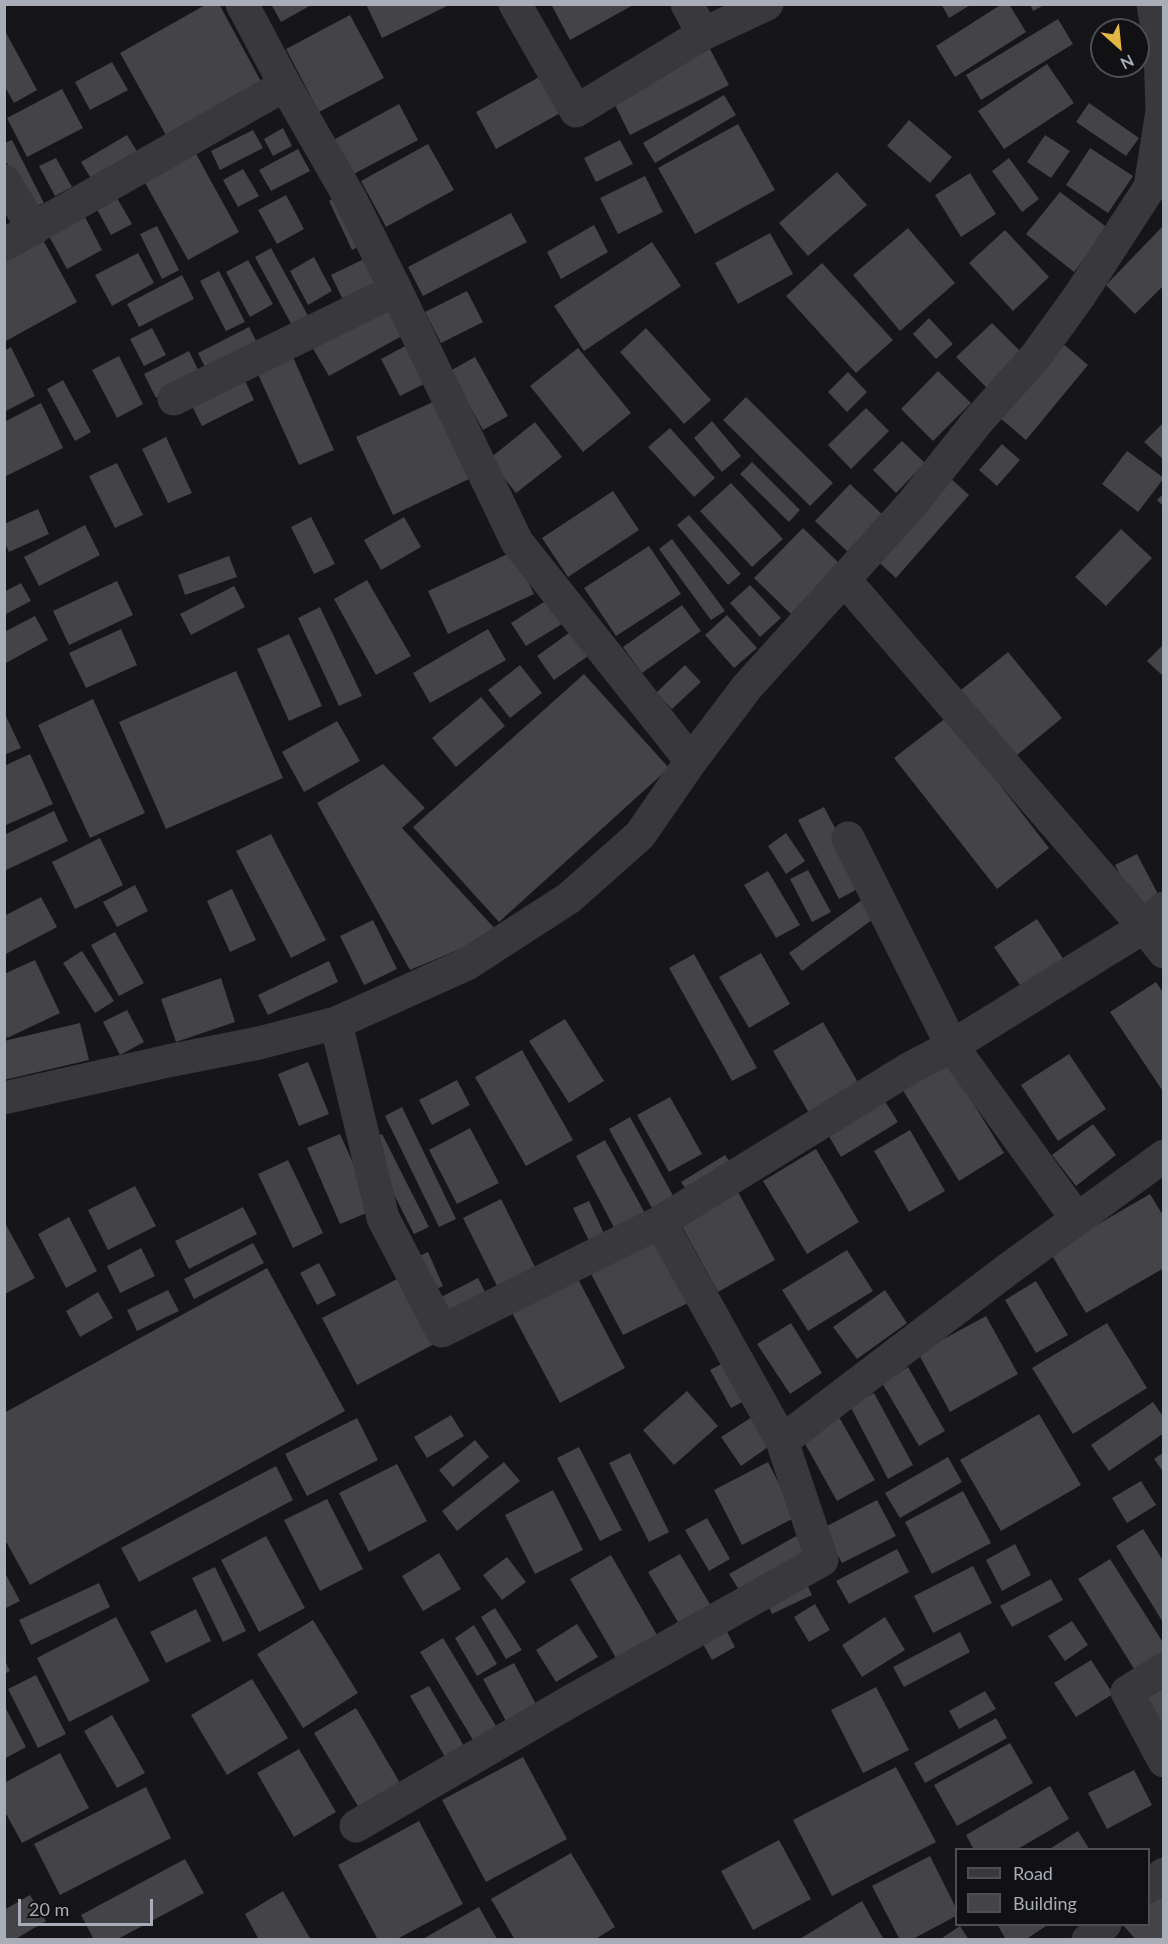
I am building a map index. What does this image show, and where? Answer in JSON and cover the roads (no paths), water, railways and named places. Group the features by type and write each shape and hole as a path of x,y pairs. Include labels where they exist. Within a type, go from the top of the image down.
{"street":[{"path":"242,4 285,85 350,198 517,542 691,761"},
{"path":"515,4 576,111 703,34 767,4"},
{"path":"687,4 703,34"},
{"path":"4,1098 259,1043 336,1023 467,964 569,898 640,835 691,761 747,687 912,504 977,422 1036,356 1157,192 1162,111 1160,48 1154,4"},
{"path":"4,245 285,85"},
{"path":"4,181 34,229"},
{"path":"174,399 396,290"},
{"path":"844,579 1154,917 1164,952"},
{"path":"848,838 952,1046 1077,1218"},
{"path":"336,1023 383,1218 442,1331 660,1222 910,1068 952,1046 1154,917"},
{"path":"782,1441 1077,1218 1164,1156"},
{"path":"356,1826 571,1701 822,1560 782,1441 660,1222"},
{"path":"1164,1669 1127,1692 1164,1761"},
{"path":"1150,1886 1164,1874"},
{"path":"1088,1940 1103,1926"}]}
